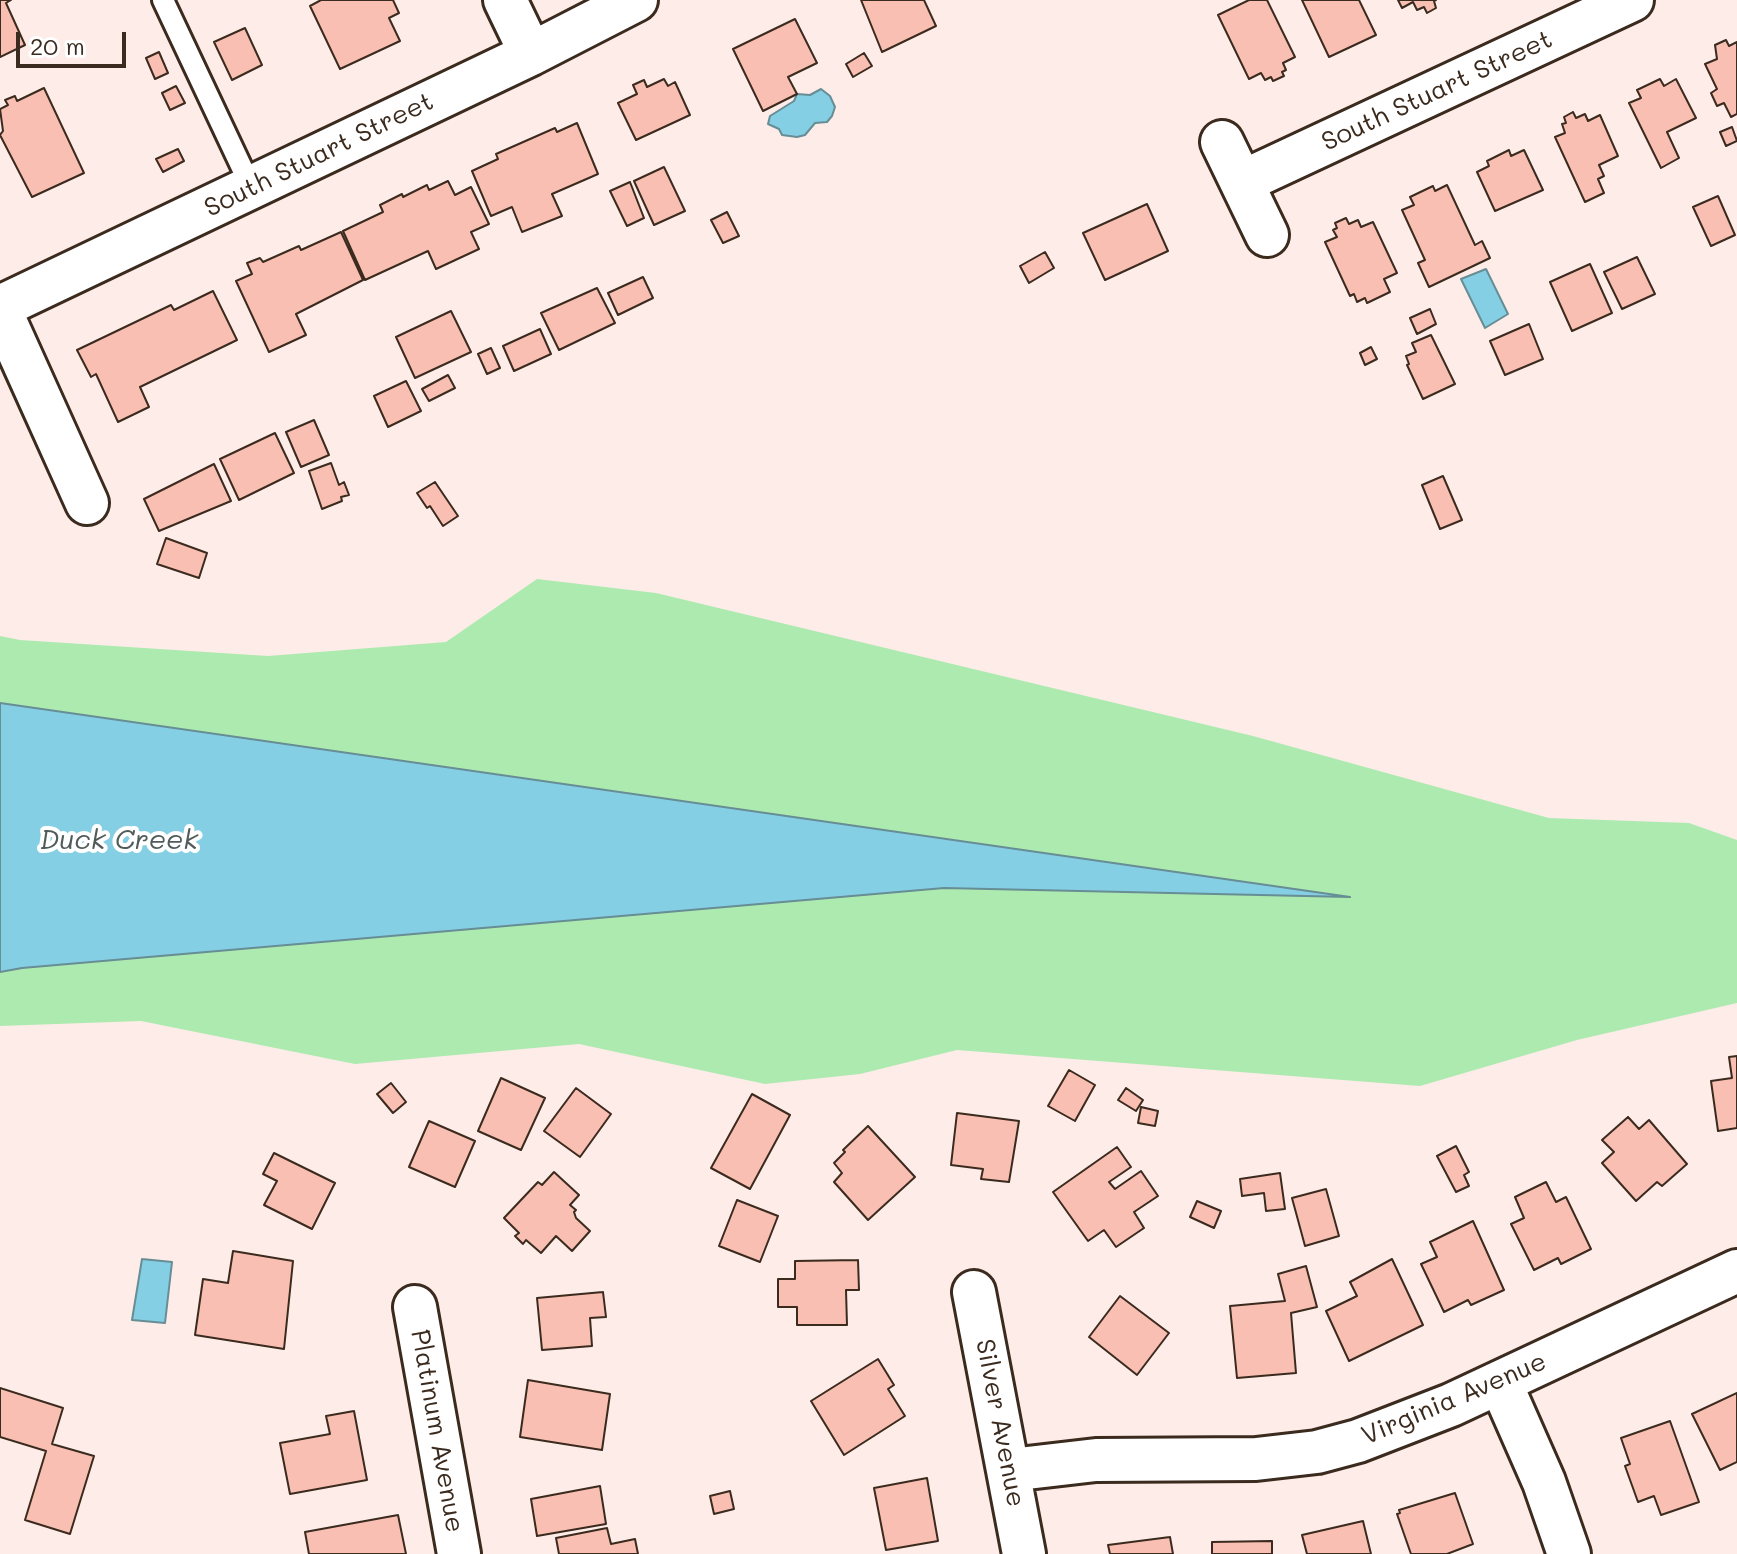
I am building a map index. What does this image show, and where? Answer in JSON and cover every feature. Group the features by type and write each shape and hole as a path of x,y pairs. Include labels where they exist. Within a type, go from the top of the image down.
{"street":[{"path":"505,0 531,54"},
{"name":"South Stuart Street","path":"0,309 531,54 636,0"},
{"name":"South Stuart Street","path":"1242,182 1632,0"},
{"path":"1222,142 1267,235"},
{"path":"0,309 87,503"},
{"name":"Virginia Avenue","path":"1010,1470 1096,1460 1256,1459 1317,1452 1396,1428 1737,1271"},
{"name":"Silver Avenue","path":"974,1292 1024,1554"},
{"name":"Platinum Avenue","path":"415,1307 459,1554"},
{"path":"1500,1382 1544,1482 1569,1554"}],"lane":[{"path":"163,0 251,187"}],"green space":[{"path":"537,579 656,593 1253,736 1549,818 1689,823 1737,840 1737,1003 1577,1040 1420,1086 957,1050 860,1074 765,1084 579,1044 355,1064 141,1021 0,1026 0,636 20,640 268,656 446,642"}],"water":[{"path":"821,89 830,96 835,107 827,122 815,123 805,135 797,137 782,135 779,129 768,124 770,116 794,101 797,94 810,95"},
{"path":"1486,269 1508,314 1485,328 1461,279"},
{"name":"Duck Creek","path":"0,703 1350,897 944,888 0,972"},
{"path":"142,1259 172,1262 165,1323 132,1320"}],"building":[{"path":"0,0 11,0 6,3 25,45 0,57"},
{"path":"321,0 393,0 399,13 389,18 400,41 340,69 310,6"},
{"path":"861,0 924,0 936,26 882,52"},
{"path":"1249,0 1267,0 1295,57 1283,63 1286,70 1282,72 1284,76 1273,81 1271,77 1265,80 1261,73 1249,79 1218,15"},
{"path":"1302,0 1359,0 1376,35 1329,57"},
{"path":"1398,0 1436,0 1436,8 1427,13 1424,7 1417,10 1413,2 1402,8"},
{"path":"795,19 817,63 788,77 797,94 763,111 733,49"},
{"path":"245,28 262,65 232,80 214,42"},
{"path":"1726,40 1729,46 1737,42 1737,114 1731,117 1724,103 1717,106 1711,93 1717,89 1705,64 1717,59 1715,45"},
{"path":"159,52 168,73 155,79 146,58"},
{"path":"864,53 872,66 853,77 846,64"},
{"path":"664,79 668,86 675,82 690,115 636,140 618,103 637,94 633,85 644,80 647,87"},
{"path":"1660,79 1664,86 1676,79 1696,118 1667,132 1679,158 1661,168 1629,103 1641,98 1637,90"},
{"path":"176,86 185,103 170,110 162,93"},
{"path":"44,88 84,173 32,197 0,135 3,131 0,109 8,105 5,100 15,96 17,101"},
{"path":"1573,112 1576,118 1585,114 1588,121 1600,115 1618,156 1599,165 1604,176 1598,179 1604,193 1585,202 1555,137 1565,133 1562,124 1566,123 1564,117"},
{"path":"577,123 598,174 552,194 562,216 522,232 512,207 491,216 472,171 498,159 496,154 555,128 557,132"},
{"path":"1732,127 1737,141 1726,146 1720,132"},
{"path":"178,149 184,161 163,172 156,159"},
{"path":"1509,150 1511,156 1524,150 1543,190 1495,211 1477,172 1489,166 1487,161"},
{"path":"664,167 685,211 654,225 634,181"},
{"path":"448,181 455,195 471,187 489,224 471,232 479,249 436,269 428,251 365,280 343,231 383,212 380,205 402,194 403,197 427,185 429,190"},
{"path":"630,182 644,218 627,226 610,191"},
{"path":"1447,185 1475,245 1482,241 1490,258 1429,287 1418,263 1425,260 1402,210 1414,205 1410,197 1433,186 1435,191"},
{"path":"1718,196 1735,235 1711,246 1693,207"},
{"path":"1147,204 1168,251 1105,280 1083,233"},
{"path":"727,212 739,236 723,243 711,220"},
{"path":"1346,218 1349,224 1358,220 1361,227 1373,222 1397,273 1384,279 1390,292 1367,303 1365,298 1357,302 1354,294 1350,296 1325,242 1337,237 1333,230 1337,228 1335,223"},
{"path":"341,232 363,280 296,314 306,335 269,352 236,281 252,274 247,263 260,258 263,262 299,246 301,250"},
{"path":"1045,252 1054,268 1029,283 1020,266"},
{"path":"1637,257 1655,294 1622,309 1604,272"},
{"path":"1590,264 1612,313 1572,331 1550,282"},
{"path":"643,277 653,298 618,315 608,293"},
{"path":"597,288 615,323 559,350 541,313"},
{"path":"213,291 237,340 140,387 149,407 118,422 96,374 91,377 77,350 171,305 174,310"},
{"path":"1430,309 1436,324 1417,334 1410,318"},
{"path":"451,311 471,352 415,378 396,337"},
{"path":"1529,324 1543,359 1505,375 1490,341"},
{"path":"540,329 551,354 514,371 503,346"},
{"path":"1431,335 1455,384 1423,399 1406,356 1416,352 1412,343"},
{"path":"1371,347 1377,359 1365,365 1360,353"},
{"path":"491,348 500,368 487,374 478,354"},
{"path":"448,375 455,388 429,401 422,389"},
{"path":"406,381 421,411 388,427 374,396"},
{"path":"314,420 329,455 301,467 286,432"},
{"path":"275,433 294,473 239,500 220,459"},
{"path":"331,463 339,485 344,482 349,495 322,509 309,471"},
{"path":"214,464 231,501 159,531 144,499"},
{"path":"1443,476 1462,520 1440,529 1422,485"},
{"path":"435,482 458,516 443,526 417,493"},
{"path":"166,538 207,553 199,578 157,564"},
{"path":"1737,1056 1737,1128 1718,1131 1711,1081 1732,1078 1729,1057"},
{"path":"1069,1070 1095,1085 1075,1121 1048,1106"},
{"path":"501,1078 545,1098 521,1150 478,1131"},
{"path":"391,1083 406,1102 393,1113 377,1094"},
{"path":"576,1088 611,1114 580,1157 544,1131"},
{"path":"1126,1088 1143,1100 1136,1111 1118,1100"},
{"path":"752,1094 790,1115 750,1189 711,1168"},
{"path":"1141,1107 1158,1111 1155,1126 1138,1123"},
{"path":"957,1113 1019,1121 1009,1182 981,1179 983,1169 951,1165"},
{"path":"1628,1117 1639,1129 1649,1120 1687,1164 1662,1186 1657,1182 1636,1201 1602,1163 1614,1152 1602,1140"},
{"path":"429,1121 475,1141 455,1187 409,1167"},
{"path":"868,1126 915,1177 868,1220 834,1182 842,1173 834,1163"},
{"path":"1456,1146 1469,1172 1464,1175 1469,1186 1456,1192 1437,1156"},
{"path":"1117,1147 1131,1167 1109,1182 1115,1189 1141,1171 1158,1196 1134,1212 1144,1228 1116,1247 1104,1230 1088,1241 1053,1192"},
{"path":"274,1153 335,1183 312,1229 264,1205 277,1181 263,1174"},
{"path":"554,1172 579,1195 570,1205 576,1210 576,1218 590,1231 572,1251 556,1236 541,1253 526,1240 523,1244 515,1236 519,1233 504,1218 538,1182 542,1185"},
{"path":"1280,1173 1285,1209 1266,1211 1264,1193 1242,1196 1240,1179"},
{"path":"1546,1182 1556,1202 1566,1197 1591,1249 1561,1264 1558,1258 1534,1270 1511,1224 1524,1218 1515,1197"},
{"path":"1326,1189 1339,1236 1305,1246 1292,1198"},
{"path":"737,1200 778,1216 760,1262 719,1246"},
{"path":"1197,1201 1221,1211 1214,1228 1190,1217"},
{"path":"1473,1221 1504,1290 1471,1305 1468,1300 1444,1312 1421,1264 1437,1257 1430,1242"},
{"path":"233,1251 293,1261 284,1349 195,1335 203,1279 228,1283"},
{"path":"1392,1259 1423,1325 1349,1361 1326,1311 1357,1296 1350,1282"},
{"path":"858,1260 859,1290 846,1290 847,1325 797,1325 797,1307 778,1307 778,1279 795,1279 795,1261"},
{"path":"1306,1266 1317,1307 1291,1313 1296,1373 1237,1378 1230,1306 1285,1301 1278,1274"},
{"path":"603,1292 606,1317 590,1318 592,1346 542,1350 537,1298"},
{"path":"1120,1296 1169,1333 1137,1375 1089,1337"},
{"path":"878,1359 894,1385 888,1389 905,1416 844,1455 811,1401"},
{"path":"528,1380 610,1394 602,1450 520,1437"},
{"path":"0,1388 63,1408 52,1444 94,1456 70,1534 25,1520 46,1451 0,1437"},
{"path":"1737,1393 1737,1462 1720,1470 1692,1414"},
{"path":"354,1411 367,1480 290,1494 280,1443 330,1434 326,1416"},
{"path":"1670,1421 1699,1502 1661,1515 1654,1496 1638,1502 1625,1466 1630,1464 1621,1438"},
{"path":"927,1478 938,1541 886,1550 874,1488"},
{"path":"600,1486 606,1524 537,1536 531,1499"},
{"path":"730,1491 734,1509 714,1514 710,1496"},
{"path":"1455,1493 1473,1544 1447,1554 1411,1554 1397,1514 1399,1510"},
{"path":"398,1515 406,1554 309,1554 305,1532"},
{"path":"1363,1521 1371,1554 1307,1554 1302,1535"},
{"path":"607,1528 611,1544 635,1539 638,1554 559,1554 556,1538"},
{"path":"1170,1537 1173,1554 1110,1554 1108,1545"},
{"path":"1272,1541 1272,1554 1212,1554 1212,1542"}]}
